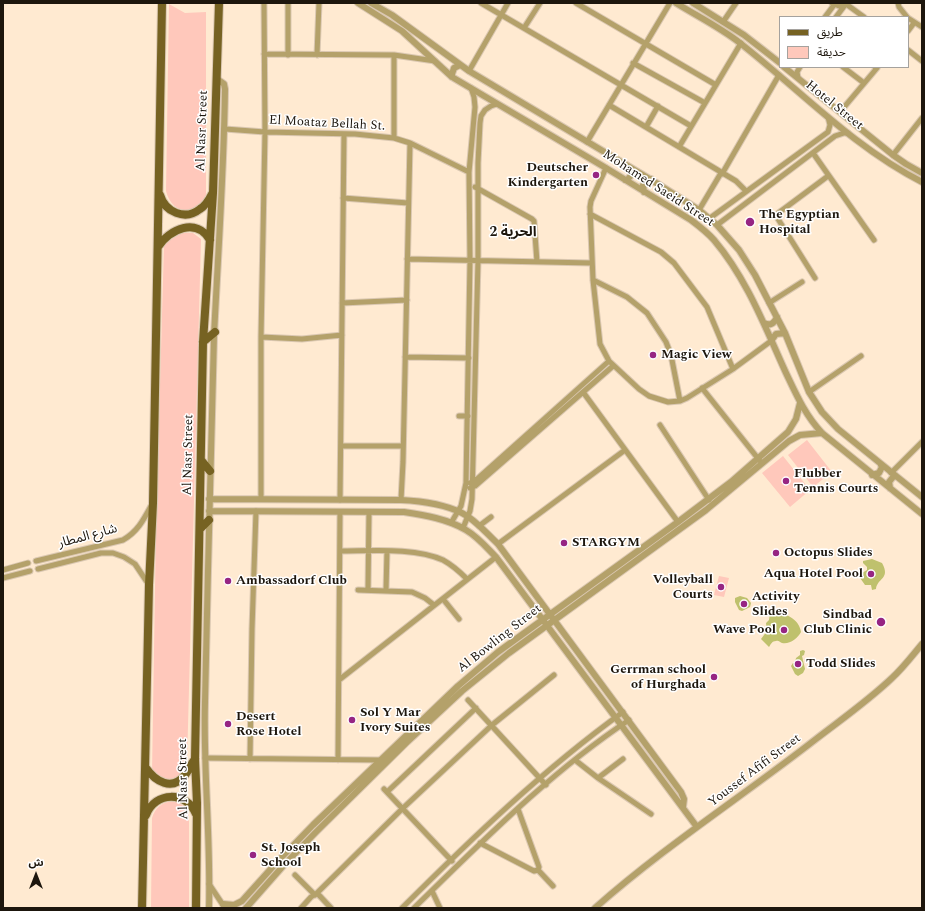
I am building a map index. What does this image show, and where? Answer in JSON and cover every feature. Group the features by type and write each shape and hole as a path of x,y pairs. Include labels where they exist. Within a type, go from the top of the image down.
{"main road":[{"path":"142,908 149,585 153,503 162,3"},
{"name":"Al Nasr Street","path":"196,908 197,817 195,759 203,342 213,193 219,3"},
{"path":"159,190 162,201 167,208 185,215 200,210 213,193"},
{"path":"158,248 162,240 169,233 177,229 194,228 206,234 210,240"},
{"path":"203,342 214,332"},
{"path":"201,460 210,472"},
{"path":"200,529 209,520"},
{"path":"146,768 152,776 158,780 166,783 173,783 184,776 195,759"},
{"path":"145,819 147,811 152,804 162,798 171,796 189,803 197,817"}],"street":[{"path":"261,499 261,338 265,132 264,3"},
{"path":"288,3 288,55"},
{"path":"317,55 319,3"},
{"name":"Mohamed Saeid Street","path":"358,3 402,32 452,77 691,220 714,239 744,283 764,323 800,403 815,425 822,433 872,475 922,514"},
{"name":"Mohamed Saeid Street","path":"371,3 392,16 469,71 651,179 699,210 718,225 739,250 755,275 785,333 809,392 829,421 922,497"},
{"path":"481,3 691,126"},
{"path":"469,71 508,3"},
{"path":"524,28 540,3"},
{"path":"576,3 716,85"},
{"path":"587,142 670,3"},
{"name":"Hotel Street","path":"676,3 740,43 848,133 888,162 922,182"},
{"path":"723,22 736,3"},
{"path":"827,16 833,4 842,6 846,3"},
{"path":"837,16 846,3"},
{"path":"846,3 863,16"},
{"path":"898,3 898,7 907,16"},
{"path":"695,4 744,35 779,62"},
{"path":"909,18 922,28"},
{"path":"909,30 914,23"},
{"path":"679,147 740,43"},
{"path":"909,51 922,61"},
{"path":"760,59 766,52"},
{"path":"264,54 394,55 435,61 442,58 444,53"},
{"path":"394,55 394,138"},
{"path":"633,63 705,103"},
{"path":"452,77 452,70 460,65"},
{"name":"Hotel Street","path":"785,68 893,155 922,173"},
{"path":"798,78 797,72 799,68"},
{"path":"844,68 864,83"},
{"path":"840,112 876,68"},
{"path":"699,210 779,75"},
{"path":"209,908 209,836 204,722 214,332 225,129 225,89 224,84 217,79"},
{"path":"451,524 458,512 466,486 470,261 469,172 475,107 471,88"},
{"path":"463,528 471,505 472,485 480,123 481,116 488,107 497,104"},
{"path":"609,105 736,181 746,191"},
{"path":"646,127 658,106"},
{"path":"710,218 828,132 830,125 828,117"},
{"path":"893,155 922,118"},
{"name":"El Moataz Bellah St.","path":"225,129 265,132 344,134 394,138 410,143 469,172"},
{"path":"718,225 835,136 848,133"},
{"path":"340,500 344,134"},
{"path":"401,500 410,143"},
{"path":"813,153 874,240"},
{"path":"470,162 478,163"},
{"path":"606,168 591,201 591,263 600,344 613,366 638,389 649,396 668,402 680,401 733,369 771,340 776,334 785,333"},
{"path":"625,180 632,174 631,168"},
{"path":"815,278 778,219 777,214 828,176"},
{"path":"644,192 643,185 651,179"},
{"path":"469,184 532,218 534,221 537,262"},
{"path":"344,198 408,203"},
{"path":"590,214 661,252 674,263 707,307 733,369"},
{"path":"408,260 591,263"},
{"path":"592,280 628,297 647,313 666,342 672,355 680,401"},
{"path":"769,302 802,282"},
{"path":"342,303 407,300"},
{"path":"764,323 768,325 772,324 777,317"},
{"path":"261,338 302,339 342,335"},
{"path":"405,356 469,358"},
{"path":"809,392 861,356"},
{"path":"466,486 475,486 609,361"},
{"path":"543,424 613,366"},
{"path":"702,388 760,461"},
{"path":"582,392 678,522"},
{"name":"Al Bowling Street","path":"224,906 234,905 242,901 303,835 379,760 460,689 547,625 648,554 706,510 760,461 788,432 796,419 800,403"},
{"path":"459,416 468,416"},
{"path":"660,425 709,500"},
{"name":"Al Bowling Street","path":"246,908 283,866 498,652 793,438 822,433"},
{"path":"890,488 889,485 894,474 922,442"},
{"path":"341,446 403,446"},
{"path":"498,544 625,450"},
{"path":"872,475 879,473 882,467 881,465"},
{"path":"209,499 401,500 430,504 458,512 468,517 498,544 623,712 681,792 684,799 683,807"},
{"path":"224,499 222,505 224,511"},
{"name":"شارع المطار","path":"36,562 123,540 132,535 141,525 153,503"},
{"path":"209,511 404,512 426,516 463,528 484,544 496,557 698,827"},
{"path":"250,759 256,511"},
{"path":"338,760 340,512"},
{"path":"368,590 369,512"},
{"path":"479,526 491,517"},
{"path":"650,543 654,548"},
{"path":"643,548 648,554"},
{"path":"340,551 416,552 443,560 467,579"},
{"path":"386,591 387,551"},
{"path":"38,569 101,553 113,553 124,557 135,564 149,585"},
{"path":"67,554 69,561"},
{"path":"338,680 496,557"},
{"path":"3,570 28,563"},
{"path":"3,578 30,571"},
{"path":"358,590 412,592 425,598 434,605"},
{"path":"443,598 459,619"},
{"name":"Youssef Afifi Street","path":"595,908 649,862 798,753 875,693 892,678 922,644"},
{"path":"300,908 402,809 492,725 554,675"},
{"path":"468,700 546,784"},
{"path":"457,865 450,860 386,791 476,708"},
{"path":"402,908 450,860 540,778 575,748 623,712"},
{"path":"414,908 480,843 546,784 628,720"},
{"path":"205,758 379,760"},
{"path":"598,778 623,759"},
{"path":"575,760 598,778 652,814"},
{"path":"368,772 372,777"},
{"path":"518,809 539,867 538,870"},
{"path":"480,843 534,870 538,870 553,886"},
{"path":"295,875 331,908"},
{"path":"209,884 224,906"},
{"path":"432,890 440,908"}],"green space":[{"path":"169,4 185,13 206,12 206,195 202,202 191,210 179,209 173,205 166,191"},
{"path":"181,233 193,233 201,239 187,763 177,779 165,780 152,773 156,527 164,244"},
{"path":"807,440 832,472 813,487 788,455"},
{"name":"Flubber Tennis Courts","path":"783,456 810,490 790,507 762,473"},
{"name":"Volleyball Courts","path":"719,576 729,578 724,597 714,595"},
{"path":"172,801 183,806 189,815 189,908 151,908 152,818 159,806"}],"shaded area":[{"name":"Aqua Hotel Pool","path":"872,559 882,563 885,572 876,589 872,590 871,585 865,585 858,575 858,572 862,573 867,570 867,567 863,561"},
{"name":"Activity Slides","path":"740,596 747,598 751,603 750,607 742,611 739,610 735,602 735,598"},
{"name":"Wave Pool","path":"772,611 786,615 797,623 801,632 796,639 785,643 775,641 769,647 761,639 767,631 766,623 769,620 770,613"},
{"name":"Todd Slides","path":"800,651 805,651 804,655 802,656 805,669 803,673 798,676 795,674 791,666 800,655"}],"place":[{"name":"Deutscher Kindergarten","path":"596,175"},
{"name":"The Egyptian Hospital","path":"750,222"},
{"name":"Magic View","path":"653,355"},
{"name":"Flubber Tennis Courts","path":"786,481"},
{"name":"STARGYM","path":"564,543"},
{"name":"Octopus Slides","path":"776,553"},
{"name":"Aqua Hotel Pool","path":"871,574"},
{"name":"Ambassadorf Club","path":"228,581"},
{"name":"Volleyball Courts","path":"721,587"},
{"name":"Activity Slides","path":"744,604"},
{"name":"Sindbad Club Clinic","path":"881,622"},
{"name":"Wave Pool","path":"784,630"},
{"name":"Todd Slides","path":"798,664"},
{"name":"Gerrman school of Hurghada","path":"714,677"},
{"name":"Sol Y Mar Ivory Suites","path":"352,720"},
{"name":"Desert Rose Hotel","path":"228,724"},
{"name":"St. Joseph School","path":"253,855"}],"district":[{"name":"الحرية 2","path":"513,233"}]}
